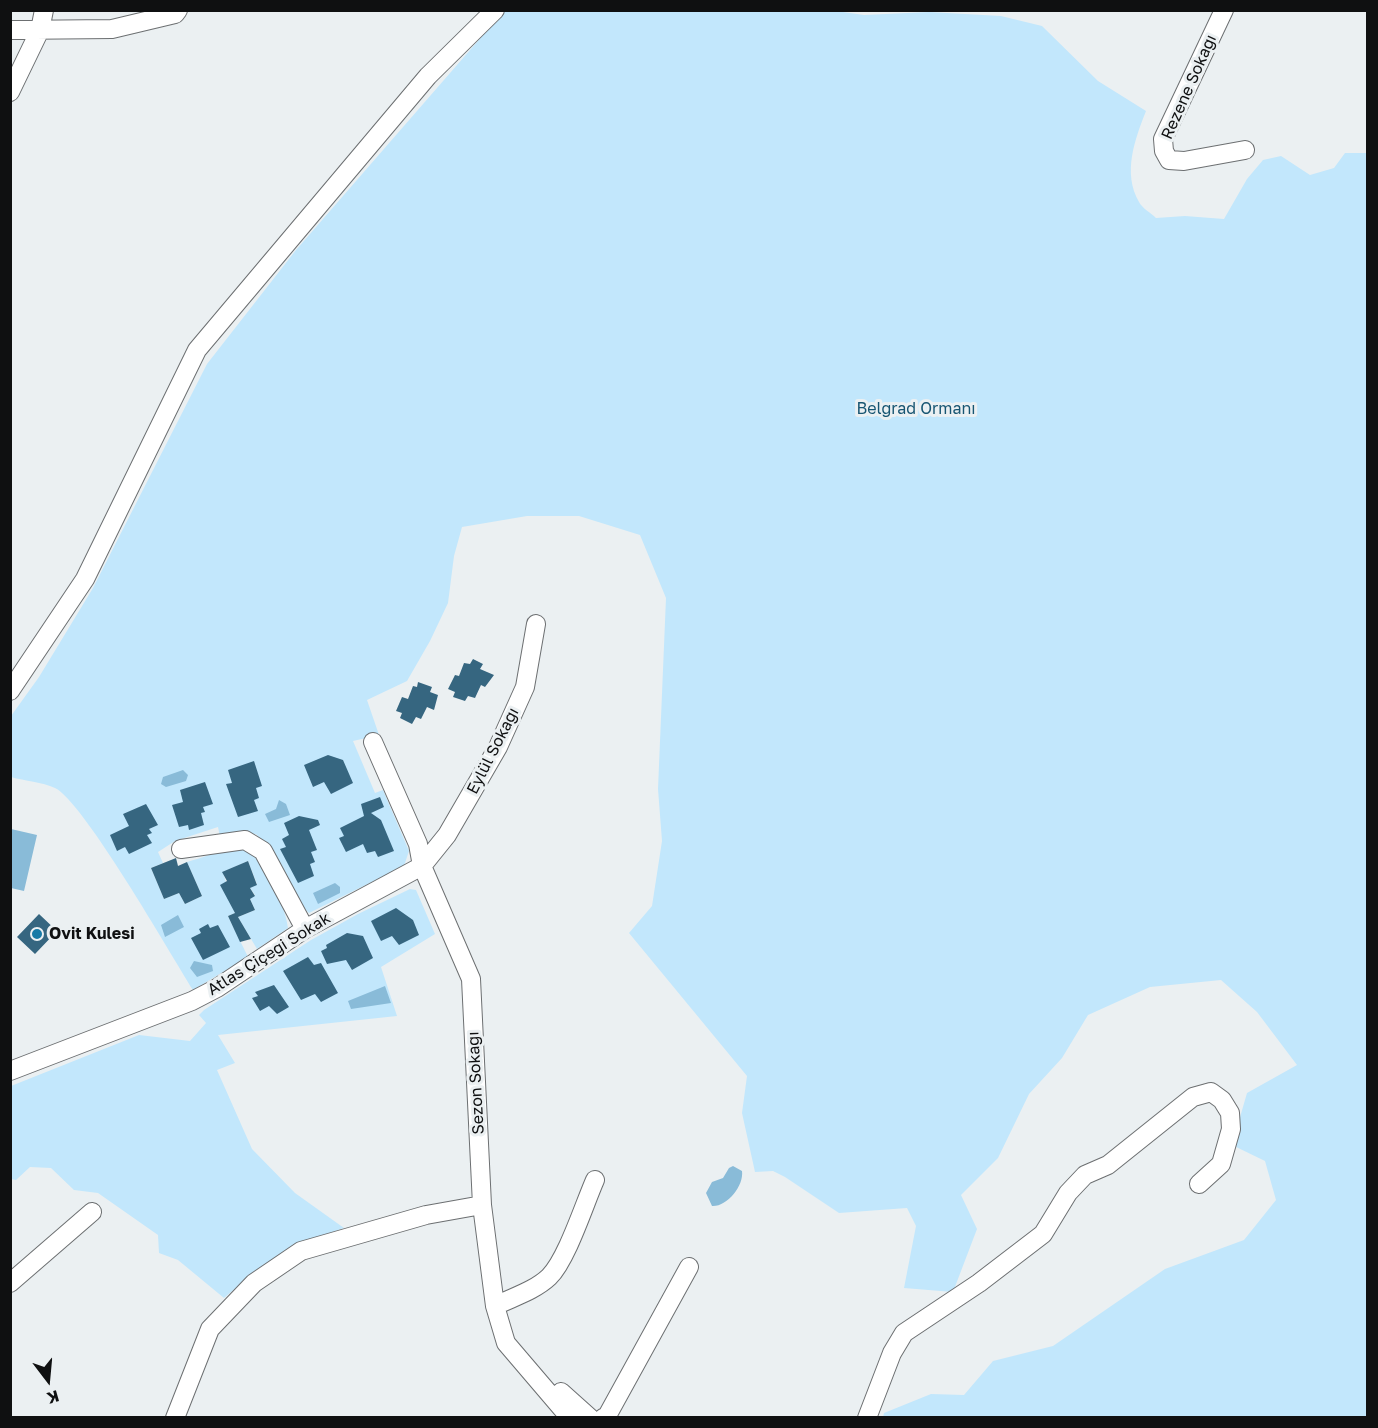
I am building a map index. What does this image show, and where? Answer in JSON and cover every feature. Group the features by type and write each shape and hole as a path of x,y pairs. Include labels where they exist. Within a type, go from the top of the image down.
{"street":[{"path":"10,92 40,30 44,10"},
{"path":"10,30 112,29 176,14 178,10"},
{"path":"10,691 85,579 197,350 428,76 495,10"},
{"name":"Rezene Sokağı","path":"1224,10 1163,139 1164,151 1169,160 1184,161 1245,150"},
{"name":"Eylül Sokağı","path":"422,866 447,835 498,747 525,687 536,624"},
{"name":"Sezon Sokağı","path":"373,741 418,844 422,866 471,979 482,1204 506,1343 570,1418"},
{"path":"181,849 245,840 254,843 263,851 304,929"},
{"name":"Atlas Çiçeği Sokak","path":"10,1071 192,1001 218,988 304,929 422,866"},
{"path":"867,1418 892,1353 904,1333 979,1283 1043,1234 1068,1193 1085,1175 1108,1165 1193,1097 1211,1092 1222,1100 1230,1113 1231,1129 1221,1164 1199,1184"},
{"path":"590,1418 522,1355 507,1329 498,1305 547,1278 558,1266 595,1180"},
{"path":"175,1418 210,1329 254,1283 301,1251 426,1215 482,1204"},
{"path":"10,1283 92,1212"},
{"path":"603,1418 607,1416 689,1267"}],"green space":[{"name":"Belgrad Ormanı","path":"829,10 864,15 929,12 1001,16 1042,26 1098,81 1146,111 1134,144 1131,179 1140,204 1156,218 1185,216 1224,219 1247,179 1263,160 1281,156 1310,175 1334,168 1345,153 1367,153 1367,1417 883,1417 884,1413 931,1394 964,1395 993,1361 1053,1346 1165,1269 1244,1240 1276,1200 1265,1161 1232,1145 1247,1093 1297,1065 1257,1012 1221,980 1150,987 1088,1015 1062,1058 1029,1094 998,1158 961,1195 977,1229 953,1292 904,1288 916,1226 907,1208 839,1213 773,1171 755,1172 742,1113 747,1076 629,933 652,906 662,841 658,789 666,598 640,535 579,516 527,516 462,527 454,556 448,603 430,641 407,681 367,700 379,735 353,741 375,793 383,790 409,851 404,866 309,913 294,895 264,843 256,834 220,837 218,827 175,841 158,852 163,863 151,868 164,899 179,893 185,904 202,896 187,862 233,849 247,850 254,854 267,873 279,897 288,928 257,949 238,917 255,910 250,899 255,895 250,888 257,884 248,861 223,872 235,913 228,916 248,957 193,990 105,848 68,799 50,786 11,777 11,716 39,677 93,588 207,364 296,250 504,11"},
{"path":"410,889 416,890 435,934 381,967 397,1016 218,1035 235,1063 217,1070 252,1149 295,1193 344,1228 309,1241 280,1256 224,1298 178,1260 159,1253 158,1235 98,1193 74,1190 51,1168 30,1167 16,1180 11,1179 11,1086 139,1035 190,1041 206,1023 199,1015 204,1010 311,940"}],"shaded area":[{"path":"183,770 188,775 186,781 166,787 161,784 163,777"},
{"path":"279,800 286,804 290,815 269,822 265,814 276,809"},
{"path":"11,829 37,835 24,891 11,888"},
{"path":"335,883 340,887 340,893 318,904 313,893"},
{"path":"178,915 184,927 165,937 161,925"},
{"path":"194,961 212,965 213,971 197,977 190,968"},
{"path":"385,986 391,1003 351,1009 348,1001"},
{"path":"733,1166 742,1171 737,1189 729,1199 712,1206 706,1193 712,1182 723,1178"}],"building":[{"path":"473,659 483,664 480,669 494,675 485,687 481,685 475,698 468,696 465,701 453,697 455,692 448,689 455,675 459,676 464,663 470,664"},
{"path":"418,682 432,687 430,692 438,695 434,710 427,707 421,719 416,717 412,724 400,718 402,713 396,711 402,697 408,699 413,686 417,687"},
{"path":"328,755 343,760 353,783 331,794 324,782 313,787 304,765"},
{"path":"254,761 262,786 256,788 259,798 254,800 258,811 238,817 226,784 232,783 228,770"},
{"path":"205,782 213,804 203,807 205,812 201,813 204,825 189,830 188,825 179,827 172,805 183,802 180,790"},
{"path":"380,797 384,807 371,813 381,820 394,851 378,857 375,851 367,853 363,844 346,852 339,838 344,836 340,828 364,816 361,804"},
{"path":"146,804 158,825 149,829 152,833 147,835 152,843 129,854 125,847 117,851 110,835 129,826 123,814"},
{"path":"299,816 318,820 320,825 309,830 317,850 311,852 315,862 310,864 314,876 298,883 280,849 286,847 282,839 289,835 284,823"},
{"path":"176,858 178,866 187,862 202,896 185,904 179,893 164,899 151,868"},
{"path":"248,861 257,885 250,888 255,896 250,899 255,910 238,917 251,939 240,942 228,916 235,913 220,885 227,881 222,872"},
{"path":"396,908 413,920 419,935 399,945 392,936 381,941 371,921"},
{"name":"Ovit Kulesi","path":"39,914 57,931 35,954 17,937"},
{"path":"208,924 210,928 218,925 230,947 203,960 191,938 201,933 199,929"},
{"path":"347,933 363,936 373,958 352,970 346,960 327,964 321,951 327,948 326,945"},
{"path":"308,957 314,965 321,963 338,993 321,1002 315,994 301,1000 283,971"},
{"path":"274,985 289,1007 277,1014 269,1006 260,1011 252,998 258,996 255,992"}],"place":[{"name":"Ovit Kulesi","path":"37,934"}]}
